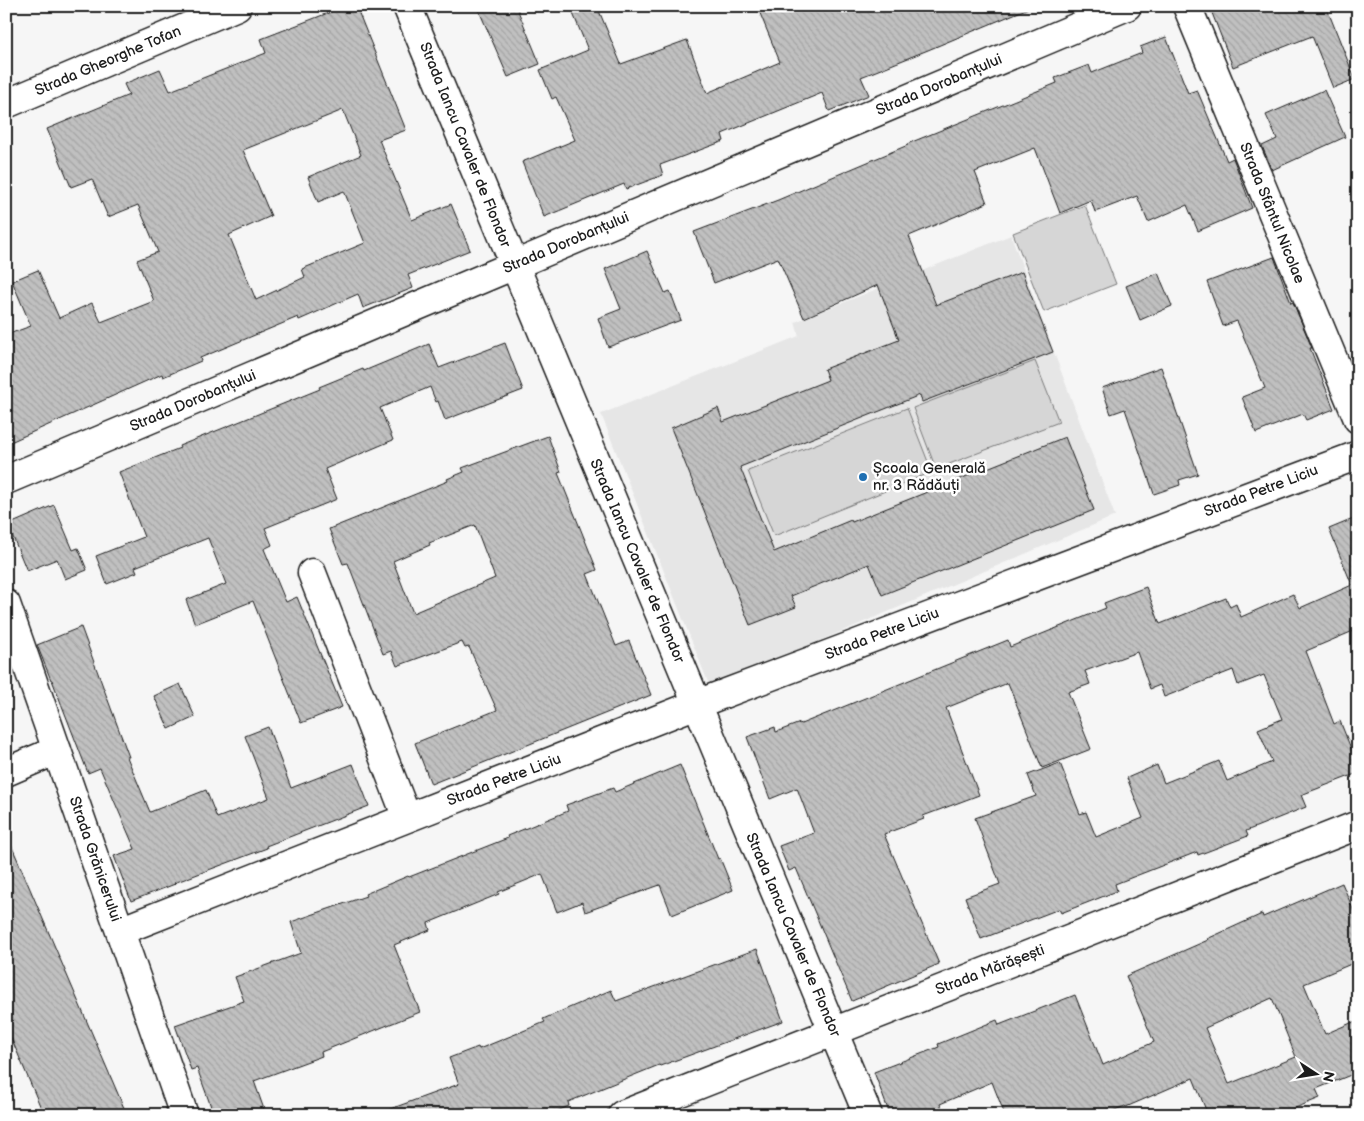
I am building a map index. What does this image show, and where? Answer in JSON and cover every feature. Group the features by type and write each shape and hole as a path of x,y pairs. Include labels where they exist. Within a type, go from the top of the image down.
{"street":[{"name":"Strada Gheorghe Tofan","path":"6,104 237,6"},
{"name":"Strada Iancu Cavaler de Flondor","path":"407,6 868,1115"},
{"name":"Strada Dorobanțului","path":"6,480 1126,6"},
{"name":"Strada Sfântul Nicolae","path":"1187,6 1358,419"},
{"name":"Strada Petre Liciu","path":"120,931 697,704 1358,455"},
{"path":"312,573 407,818"},
{"name":"Strada Grănicerului","path":"6,604 184,1115"},
{"path":"6,772 57,750"},
{"name":"Strada Mărășești","path":"622,1115 1358,825"}],"shaded area":[{"path":"1085,205 1116,284 1044,312 1013,233"},
{"name":"Școala Generală nr. 3 Rădăuți","path":"1011,235 1115,516 710,687 601,414 799,336 795,322"},
{"path":"1035,361 1059,422 936,469 913,408"},
{"path":"907,408 932,472 774,536 748,471"}],"building":[{"path":"346,6 356,6 406,130 379,140 412,220 451,204 470,250 408,275 413,288 363,308 358,294 299,320 298,317 200,358 201,361 163,377 162,374 6,444 6,335 31,326 12,281 38,270 59,318 92,303 101,322 154,301 137,260 158,252 138,205 108,217 92,179 71,187 47,129 129,95 124,84 160,69 170,91 266,53 261,39","holes":["343,110 361,155 308,177 318,202 344,191 365,243 302,269 305,277 256,300 229,235 271,216 243,150"]},
{"path":"477,6 516,6 540,64 508,77"},
{"path":"570,6 597,6 621,64 687,40 707,93 780,62 757,6 1031,7 861,77 869,95 829,111 822,93 722,134 724,141 660,165 663,175 626,189 624,184 544,217 522,162 575,140 556,97 552,99 540,70 588,50"},
{"path":"1228,6 1326,6 1355,79 1333,88 1312,36 1233,67 1212,13"},
{"path":"1166,37 1188,93 1197,90 1227,161 1233,158 1252,208 1198,231 1187,205 1148,222 1137,196 1095,212 1091,200 1060,213 1035,148 975,172 987,203 909,236 936,305 1022,272 1053,352 922,402 920,395 740,467 774,552 1065,437 1094,510 882,595 869,564 791,596 796,607 750,625 671,428 718,408 723,422 828,380 824,369 899,340 878,285 804,318 778,258 714,283 694,232 778,200 907,144 1057,83 1055,78 1089,65 1092,73 1142,53 1140,47"},
{"path":"1324,90 1345,137 1272,170 1262,146 1277,139 1266,115"},
{"path":"647,251 665,293 670,291 681,320 608,347 598,318 621,309 605,269"},
{"path":"1274,257 1291,303 1293,302 1312,348 1310,348 1334,409 1306,420 1303,414 1256,433 1242,397 1265,388 1237,321 1223,326 1207,282"},
{"path":"1158,273 1172,306 1140,320 1126,286"},
{"path":"505,343 523,390 445,420 430,387 380,408 393,440 325,469 337,499 265,528 272,545 264,549 286,602 297,597 342,707 301,723 253,601 195,624 186,600 226,584 208,538 135,567 137,572 107,584 96,556 144,537 119,472 320,389 319,387 429,344 439,368"},
{"path":"1161,367 1198,474 1179,480 1180,485 1154,494 1125,409 1111,414 1102,388"},
{"path":"548,436 561,472 558,473 597,570 587,574 616,646 629,641 651,695 431,784 415,743 497,710 469,647 465,648 462,642 397,666 391,651 383,654 348,563 343,564 329,529 448,481 447,479 464,472 462,468","holes":["475,525 495,578 413,613 393,561 430,545 429,543"]},
{"path":"54,505 73,550 78,548 87,570 65,579 57,559 27,571 8,525"},
{"path":"1358,517 1358,629 1306,651 1334,724 1340,721 1358,766 1358,773 1301,795 1306,807 1246,831 1248,836 1198,855 1197,852 1115,884 1117,891 1061,913 1059,909 981,939 965,897 1000,884 975,818 1036,796 1028,775 1060,763 1080,814 1086,812 1096,837 1143,818 1127,778 1157,765 1164,783 1219,761 1227,781 1272,762 1258,729 1282,719 1264,675 1238,685 1233,670 1164,697 1160,685 1150,689 1137,652 1085,671 1090,684 1068,692 1091,749 1042,768 1008,683 946,708 979,795 923,816 924,819 884,834 939,964 852,1001 796,868 789,871 779,846 814,833 797,788 770,799 747,737 775,727 776,732 801,724 1008,640 1010,647 1106,608 1104,603 1146,587 1160,624 1226,598 1230,607 1236,604 1241,617 1293,594 1300,608 1352,585 1329,529"},
{"path":"81,627 129,757 127,757 150,812 206,790 217,818 269,798 245,736 268,727 291,788 353,764 369,806 131,901 114,856 135,849 100,768 88,773 37,645"},
{"path":"180,684 195,717 169,729 154,696"},
{"path":"680,765 718,859 720,858 733,890 672,915 660,885 585,912 582,902 557,912 542,874 498,892 499,894 428,923 430,930 394,945 420,1012 321,1052 322,1056 254,1081 266,1115 214,1115 197,1068 191,1070 175,1025 244,1001 235,977 301,953 291,922 366,896 365,894 408,876 508,838 507,836 568,811 566,805 613,788 615,792"},
{"path":"6,833 127,1115 44,1115 6,1026"},
{"path":"1342,883 1358,921 1358,961 1304,984 1325,1034 1358,1020 1358,1072 1316,1089 1320,1098 1278,1115 1208,1115 1193,1078 1126,1107 1102,1115 1005,1115 992,1082 940,1104 945,1115 890,1115 874,1072 939,1047 938,1044 997,1020 999,1025 1075,995 1103,1065 1154,1042 1126,976 1262,914 1263,917","holes":["1272,998 1296,1057 1229,1084 1205,1028"]},
{"path":"757,949 783,1021 659,1065 568,1102 569,1106 548,1115 383,1115 382,1112 459,1084 449,1058 478,1047 479,1049 545,1022 543,1019 611,990 616,1001"}],"place":[{"name":"Școala Generală nr. 3 Rădăuți","path":"863,477"}]}
